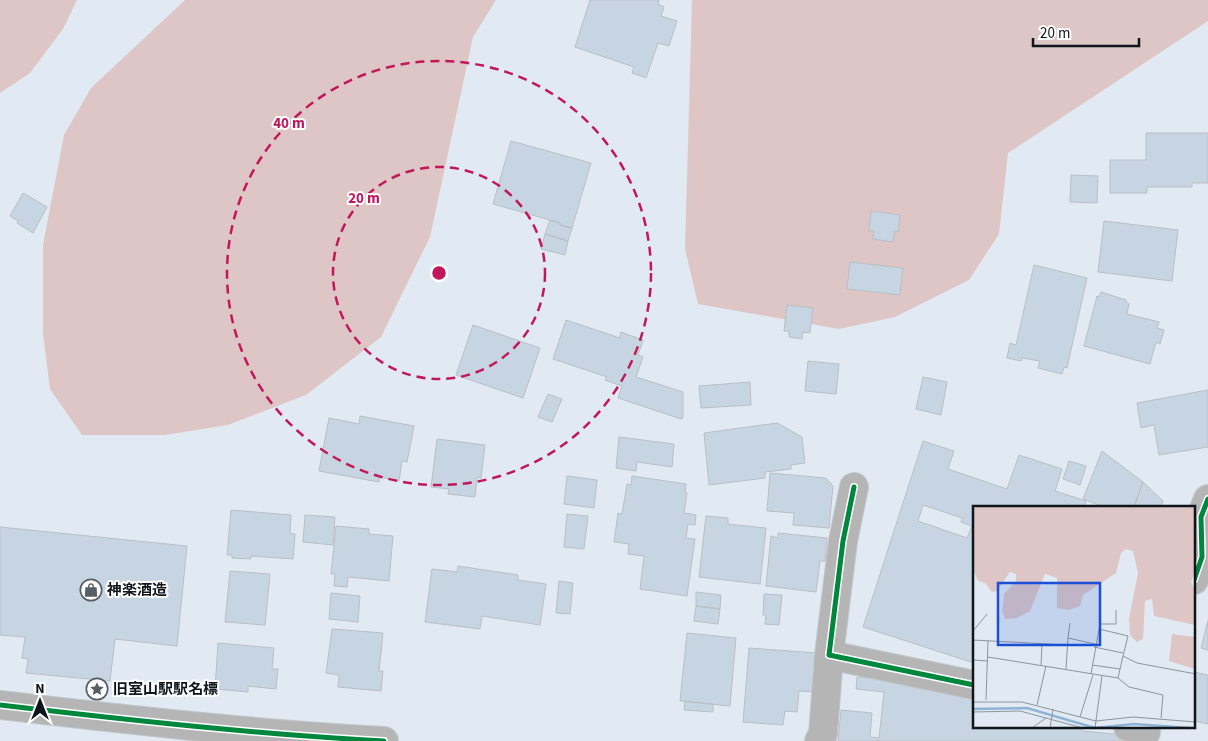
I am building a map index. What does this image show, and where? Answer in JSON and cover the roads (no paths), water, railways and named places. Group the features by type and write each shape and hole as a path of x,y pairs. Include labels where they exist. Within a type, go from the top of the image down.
{"street":[{"path":"819,741 822,734 829,655 843,541 854,487"},
{"path":"1201,565 1201,517 1208,499"},
{"path":"829,655 973,685"},
{"path":"0,705 267,734 384,741"}],"place":[{"name":"神楽酒造","path":"91,590"},
{"name":"旧室山駅駅名標","path":"97,689"}]}
